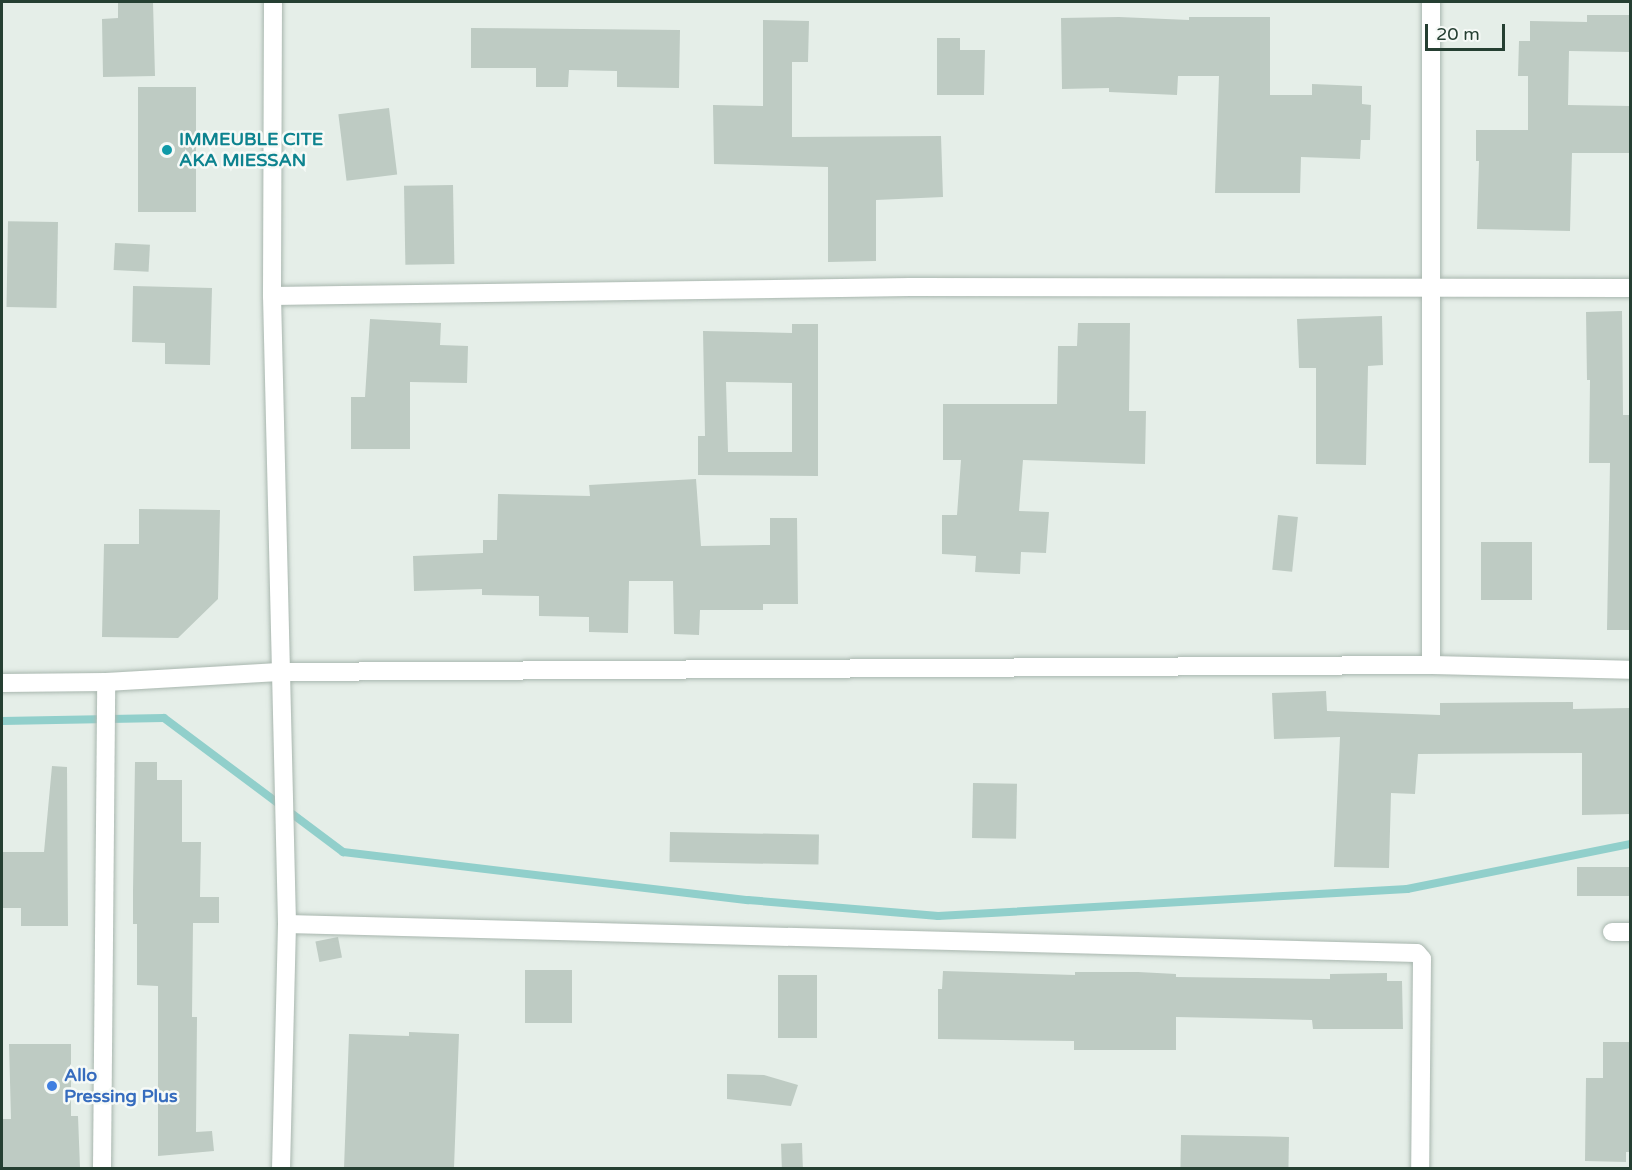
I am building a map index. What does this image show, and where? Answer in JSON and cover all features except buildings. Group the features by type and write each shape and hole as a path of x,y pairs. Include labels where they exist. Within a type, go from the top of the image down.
{"street":[{"path":"273,2 272,296 279,672 287,924 281,1168"},
{"path":"1431,2 1431,665"},
{"path":"272,296 922,287 1630,288"},
{"path":"2,683 106,682 279,672 1431,665 1630,670"},
{"path":"102,1168 106,682"},
{"path":"287,924 1417,953 1422,959 1420,1168"},
{"path":"1612,932 1630,932"}],"waterway":[{"path":"2,721 164,718 343,852 748,900 938,916 1407,889 1630,844"}],"place":[{"name":"IMMEUBLE CITE AKA MIESSAN","path":"167,150"},
{"name":"Allo Pressing Plus","path":"52,1086"}]}
